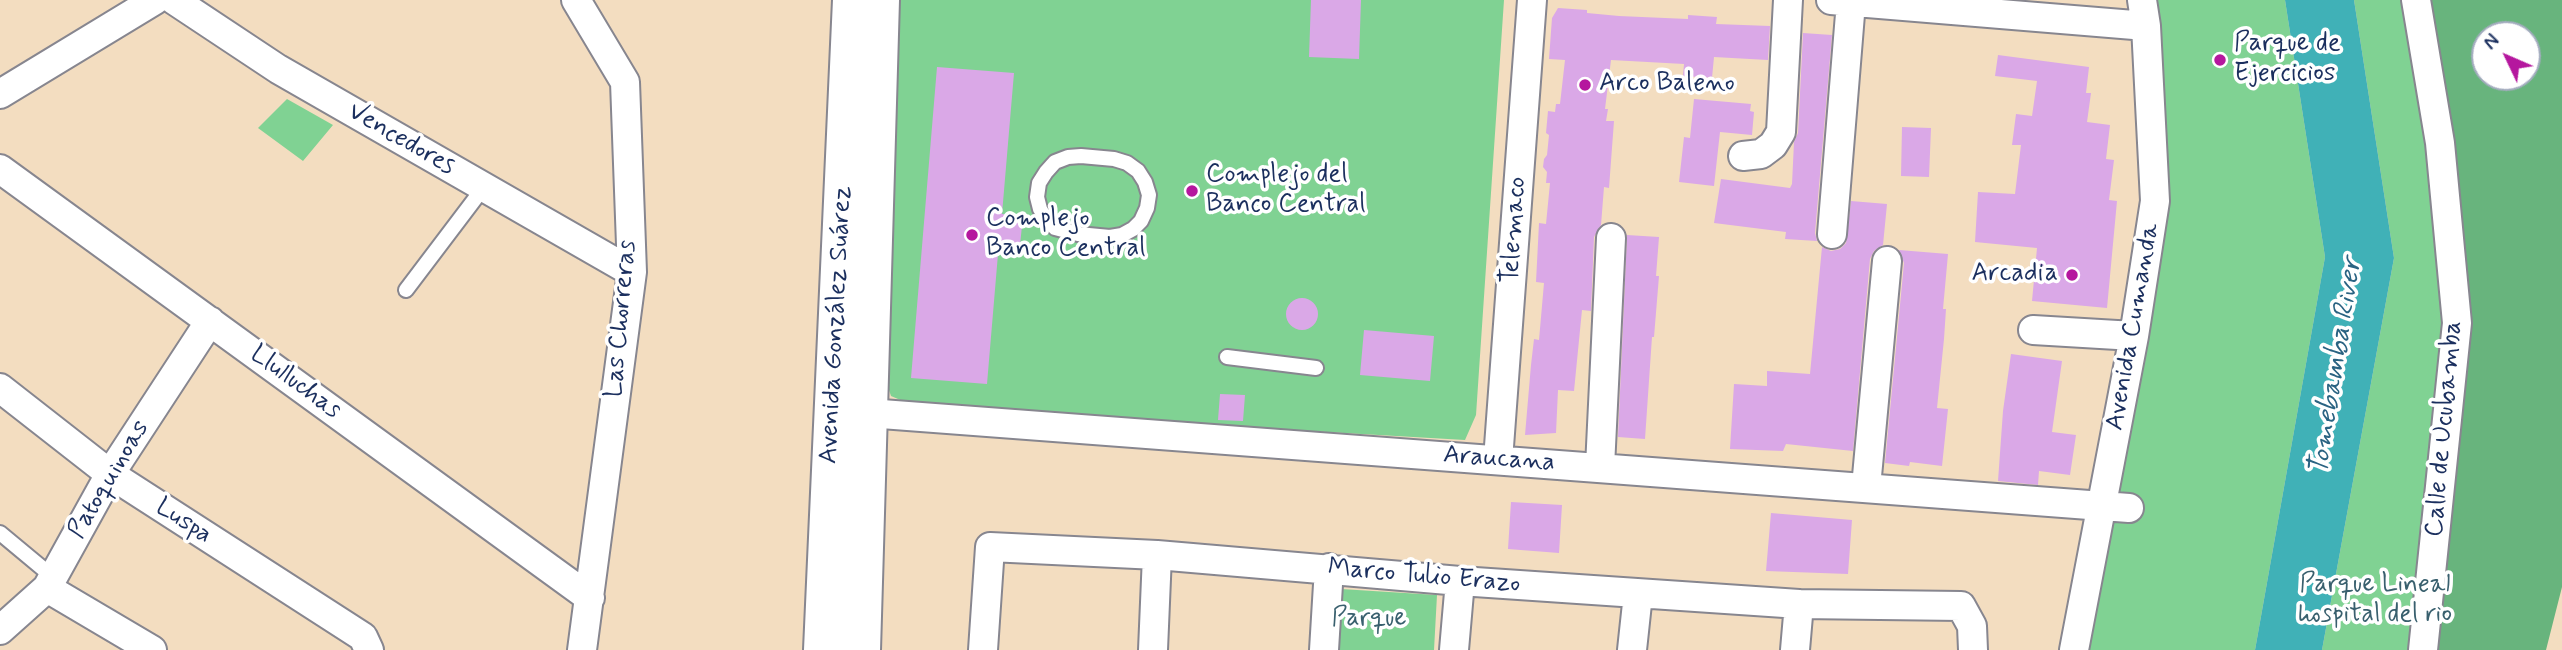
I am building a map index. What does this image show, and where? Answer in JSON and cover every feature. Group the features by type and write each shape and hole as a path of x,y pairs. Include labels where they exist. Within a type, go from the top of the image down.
{"main road":[{"name":"Avenida González Suárez","path":"822,650 852,0"},
{"name":"Avenida González Suárez","path":"861,650 880,0"}],"street":[{"path":"0,94 155,0"},
{"name":"Vencedores","path":"174,0 278,69 632,272"},
{"name":"Las Chorreras","path":"576,0 625,82 632,272 582,650"},
{"name":"Telemaco","path":"1498,460 1532,0"},
{"path":"1743,156 1761,153 1773,145 1781,132 1788,0"},
{"name":"Calle de Ucubamba","path":"2416,0 2440,143 2457,323 2423,650"},
{"path":"1832,234 1841,1 2144,13"},
{"name":"Avenida Cumanda","path":"2074,650 2116,507 2134,336 2155,201 2144,13"},
{"name":"Llulluchas","path":"0,169 590,598"},
{"path":"1600,467 1611,238"},
{"path":"1866,487 1887,261"},
{"name":"Patoquinoas","path":"0,630 50,582 110,474 210,321"},
{"path":"2034,330 2134,336"},
{"name":"Luspa","path":"0,388 110,474 363,637 369,650"},
{"name":"Araucana","path":"868,412 2116,507"},
{"name":"Marco Tulio Erazo","path":"984,650 990,547 1157,555 1460,581 1799,604 1961,606 1972,626 1973,650"},
{"path":"1153,650 1157,555"},
{"path":"1324,650 1329,568"},
{"path":"1454,650 1460,581"},
{"path":"50,582 152,650"},
{"path":"1632,650 1638,594"},
{"path":"1795,650 1799,604"}],"lane":[{"path":"1081,156 1114,159 1127,163 1138,171 1145,182 1149,195 1142,220 1122,235 1098,236 1066,233 1055,228 1040,209 1037,197 1039,183 1055,162 1081,156"},
{"path":"406,290 484,187"},
{"path":"1227,358 1316,368"},
{"path":"0,533 50,582"}],"green space":[{"name":"Complejo del Banco Central","path":"898,0 1504,0 1476,415 1465,440 1223,426 905,402 891,396 886,381"},
{"path":"2143,0 2285,0 2325,257 2255,650 2074,650 2155,201"},
{"name":"Parque Lineal hospital del rio","path":"2354,0 2416,0 2466,318 2413,650 2322,650 2394,258"},
{"path":"2416,0 2562,0 2562,587 2546,650 2413,650 2466,318"},
{"path":"287,99 333,125 303,161 258,128"},
{"name":"Parque","path":"1341,589 1437,595 1434,650 1336,650"}],"water":[{"name":"Tomebamba River","path":"2285,0 2354,0 2394,258 2322,650 2255,650 2325,257"}],"building":[{"path":"1311,0 1361,0 1359,59 1309,57"},
{"path":"1558,8 1619,16 1688,19 1688,15 1717,17 1716,24 1770,26 1768,60 1714,57 1712,78 1683,76 1684,64 1611,60 1605,109 1608,109 1606,121 1614,121 1609,188 1604,187 1601,225 1594,237 1591,311 1582,310 1574,391 1558,390 1556,433 1525,435 1534,339 1539,340 1544,283 1536,282 1539,223 1546,224 1550,183 1546,183 1547,172 1543,167 1549,135 1546,133 1548,111 1555,112 1556,104 1560,104 1565,60 1549,59 1552,18"},
{"path":"1803,33 1832,35 1815,233 1817,241 1785,239 1786,232 1714,223 1721,179 1790,188 1792,184 1794,142 1798,133"},
{"path":"1998,55 2089,67 2086,93 2091,93 2087,122 2110,125 2106,159 2114,160 2109,200 2117,201 2107,308 2032,301 2037,248 1975,242 1978,192 2015,194 2021,145 2012,145 2016,114 2032,116 2037,81 1995,76"},
{"name":"Complejo Banco Central","path":"937,67 1014,73 1002,214 1023,216 1019,255 998,254 987,384 911,378"},
{"path":"1694,99 1751,104 1750,111 1754,112 1752,135 1720,132 1714,186 1679,182 1684,137 1690,138"},
{"path":"1902,127 1931,128 1929,177 1901,176"},
{"path":"1851,201 1887,204 1883,245 1874,251 1870,259 1853,451 1786,444 1783,451 1730,449 1734,384 1767,386 1767,371 1810,374 1822,247 1831,251 1840,249 1846,243"},
{"path":"1627,235 1659,237 1656,276 1659,276 1645,439 1618,437"},
{"path":"1899,250 1948,254 1937,408 1948,409 1942,466 1910,462 1909,466 1885,463 1904,263"},
{"path":"1302,298 1314,302 1318,314 1314,326 1302,330 1290,326 1286,314 1290,302"},
{"path":"1364,330 1434,336 1430,381 1360,375"},
{"path":"2011,354 2062,361 2052,432 2076,435 2070,475 2039,471 2038,485 1998,481 2003,411"},
{"path":"1220,394 1245,395 1243,421 1218,420"},
{"path":"1511,502 1562,505 1559,553 1508,549"},
{"path":"1771,513 1852,520 1848,574 1766,571"}],"place":[{"name":"Parque de Ejercicios","path":"2220,60"},
{"name":"Arco Baleno","path":"1585,85"},
{"name":"Complejo del Banco Central","path":"1192,191"},
{"name":"Complejo Banco Central","path":"972,235"},
{"name":"Arcadia","path":"2072,275"}]}
